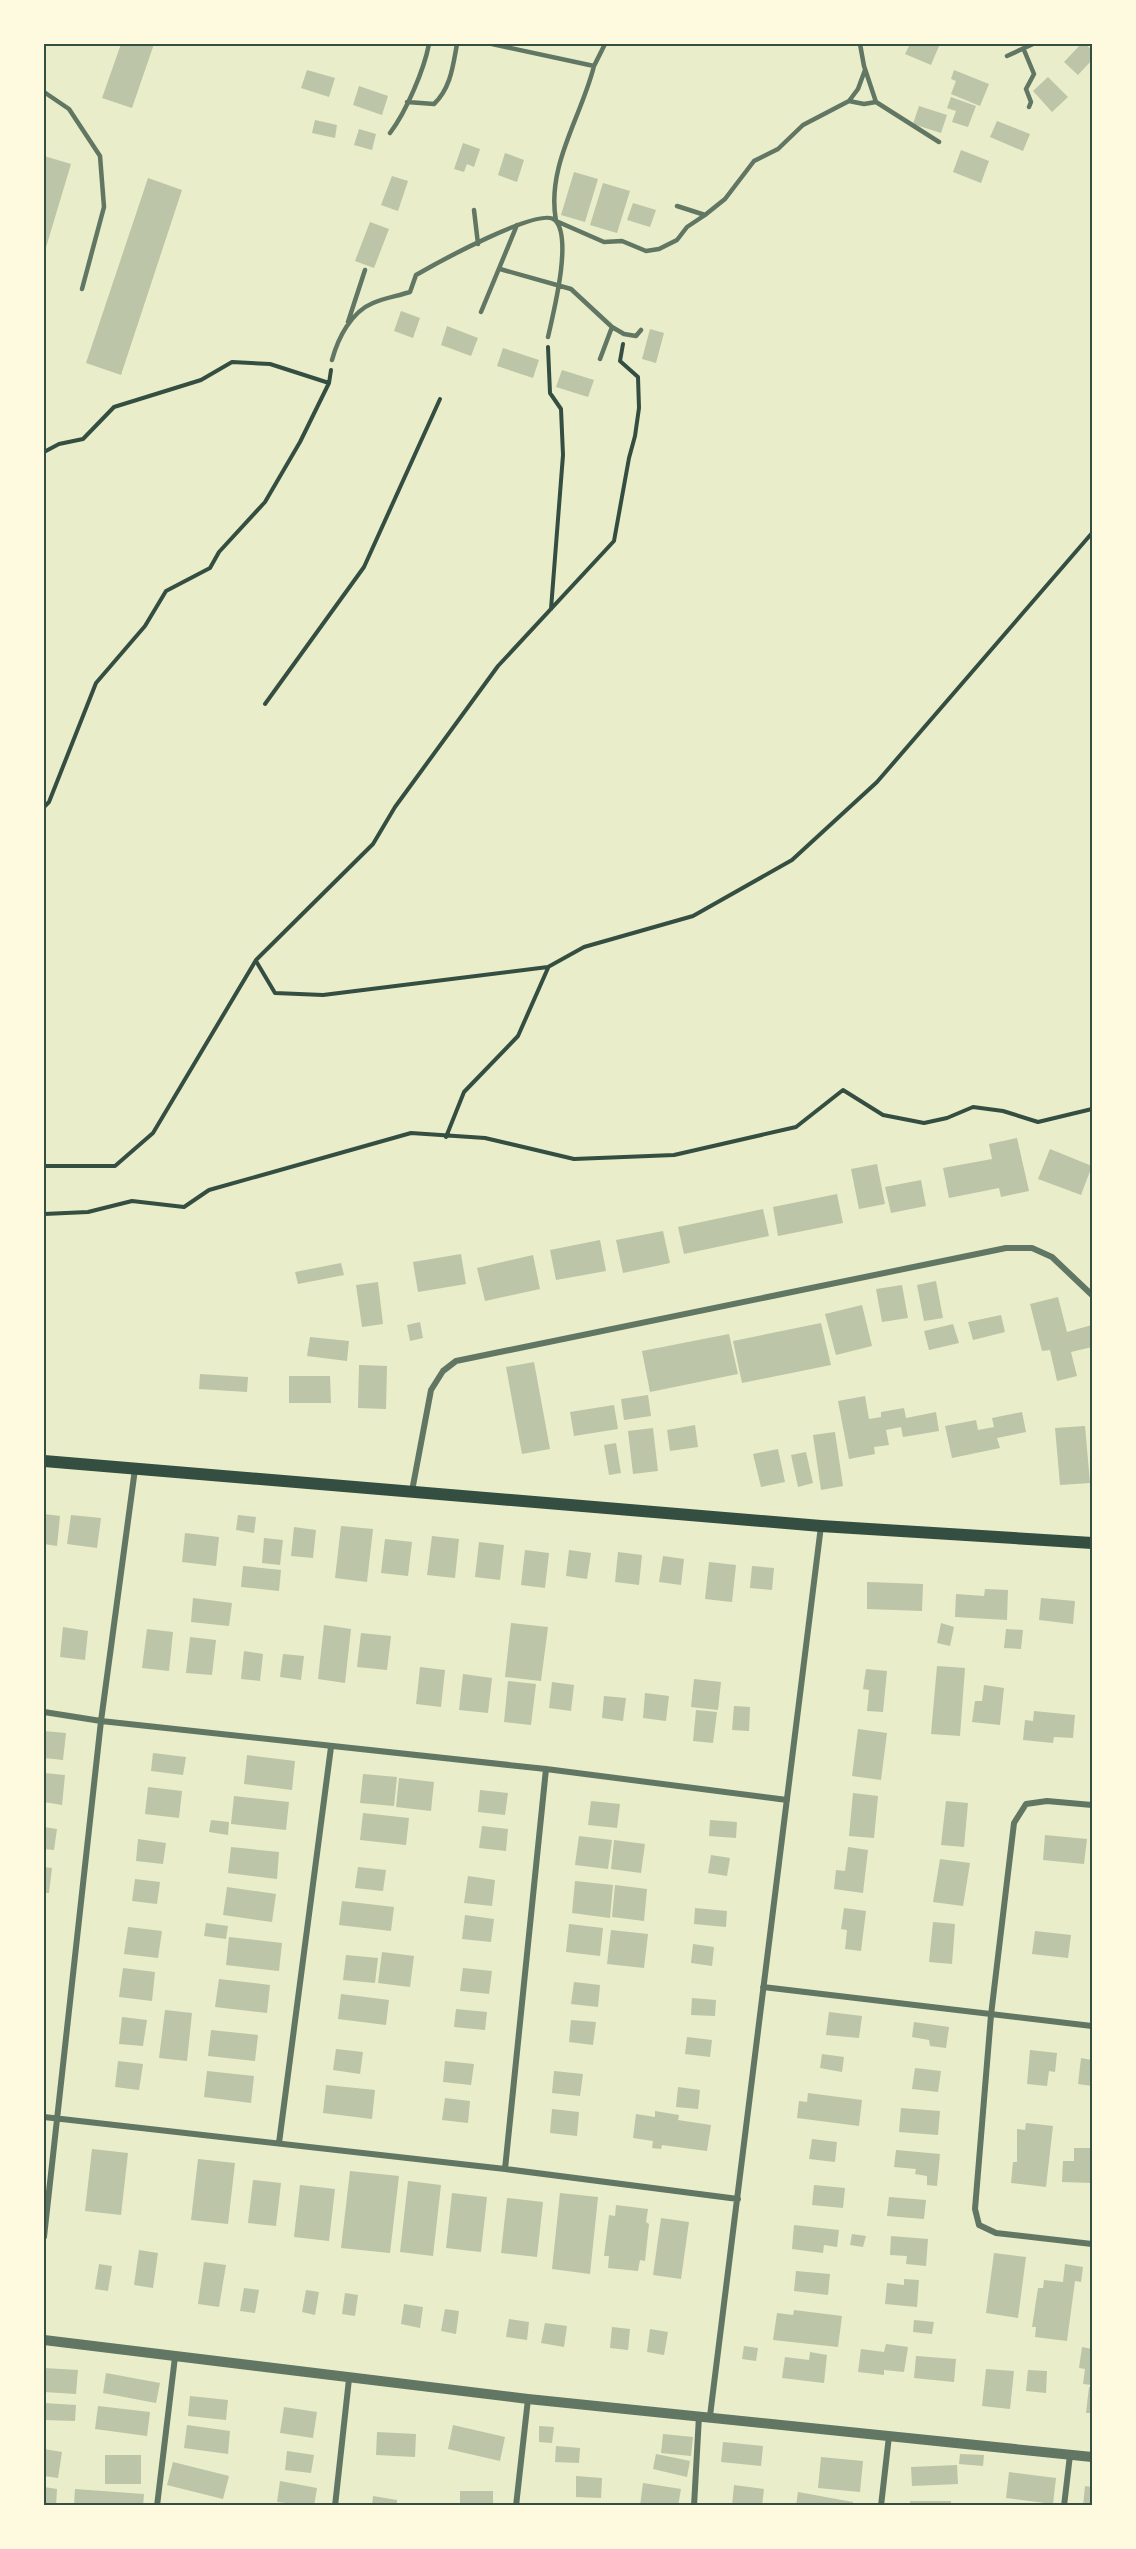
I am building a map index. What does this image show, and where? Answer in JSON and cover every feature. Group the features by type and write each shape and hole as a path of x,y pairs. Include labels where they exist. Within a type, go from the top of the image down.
{"main road":[{"path":"44,1461 821,1526 1092,1543"}],"street":[{"path":"412,1492 431,1390 443,1371 456,1361 1006,1248 1032,1248 1052,1257 1092,1295"},
{"path":"44,2237 101,1721 135,1468"},
{"path":"694,2505 738,2199 821,1526"},
{"path":"44,1712 101,1721 546,1769 787,1800"},
{"path":"279,2143 331,1747"},
{"path":"505,2169 546,1769"},
{"path":"1092,1805 1047,1801 1026,1804 1014,1823 991,2015 975,2209 979,2225 996,2233 1092,2244"},
{"path":"763,1987 1092,2026"},
{"path":"44,2116 505,2169 738,2199"},
{"path":"44,2340 349,2379 528,2399 1092,2457"},
{"path":"157,2505 175,2357"},
{"path":"335,2505 349,2379"},
{"path":"516,2505 528,2399"},
{"path":"880,2505 889,2435"},
{"path":"1064,2505 1070,2455"}],"lane":[{"path":"390,133 407,102 429,44"},
{"path":"407,102 434,104 442,96 455,61 457,44"},
{"path":"492,44 594,66"},
{"path":"548,337 556,307 563,238 556,221 552,200 554,182 565,145 588,90 594,66 605,44"},
{"path":"860,44 865,70 876,102 939,142"},
{"path":"1007,56 1033,44"},
{"path":"1024,50 1034,74 1026,89 1031,102 1029,107"},
{"path":"347,325 373,303 410,292 416,275 517,225 538,218 556,221 604,242 622,241 646,251 659,249 677,240 687,227 725,199 754,161 778,149 802,125 849,101 858,89 865,70"},
{"path":"44,92 69,109 100,156 104,207 82,289"},
{"path":"849,101 864,104 876,102"},
{"path":"677,206 705,215"},
{"path":"474,210 478,244"},
{"path":"482,312 517,225"},
{"path":"500,269 571,289 612,327 624,334 636,336 641,330"},
{"path":"333,360 336,345 347,325 365,270"},
{"path":"600,359 612,327"}],"path":[{"path":"44,1166 115,1166 153,1132 256,960 373,844 395,807 498,666 614,541 639,408 638,377 620,361 624,334"},
{"path":"548,337 550,393 561,409 562,455 550,609"},
{"path":"44,807 49,802 96,683 145,626 166,591 210,568 219,552 265,502 300,442 329,383 333,360"},
{"path":"44,452 59,444 83,439 114,407 201,380 232,362 270,364 329,383"},
{"path":"264,704 364,567 440,399"},
{"path":"256,960 275,993 323,995 548,967 584,947 693,916 792,860 877,782 1092,533"},
{"path":"446,1137 464,1092 518,1036 548,967"},
{"path":"44,1214 88,1212 132,1201 184,1207 209,1190 411,1133 485,1138 574,1159 674,1155 796,1127 843,1090 883,1115 924,1123 947,1118 973,1107 1003,1111 1038,1122 1092,1109"}],"building":[{"path":"121,44 154,44 132,108 102,98"},
{"path":"910,44 939,46 931,65 905,54"},
{"path":"1081,44 1085,44 1092,50 1092,60 1078,75 1064,62"},
{"path":"307,70 335,78 329,97 301,88"},
{"path":"954,70 989,84 980,106 951,94 956,81 951,79"},
{"path":"1048,77 1068,97 1052,112 1033,91"},
{"path":"359,86 388,96 382,115 353,105"},
{"path":"951,97 976,106 968,127 952,122 956,111 947,108"},
{"path":"919,106 947,115 941,133 913,124"},
{"path":"315,120 337,125 335,138 312,133"},
{"path":"997,121 1030,134 1023,151 990,137"},
{"path":"359,129 376,134 372,150 354,145"},
{"path":"463,143 480,149 474,167 467,164 464,172 454,169"},
{"path":"961,150 989,161 981,183 953,172"},
{"path":"505,153 524,160 517,182 498,175"},
{"path":"44,156 71,164 44,254"},
{"path":"574,172 598,179 585,222 561,215"},
{"path":"392,176 408,181 398,211 381,205"},
{"path":"148,178 182,190 121,375 86,363"},
{"path":"603,183 630,191 617,233 590,225"},
{"path":"633,203 656,210 650,227 627,220"},
{"path":"370,222 389,229 374,268 355,261"},
{"path":"401,311 420,318 413,338 394,331"},
{"path":"447,326 478,338 471,356 441,345"},
{"path":"650,329 664,333 656,363 642,359"},
{"path":"503,348 539,360 533,378 497,366"},
{"path":"562,370 594,380 588,397 556,387"},
{"path":"1017,1138 1029,1191 1001,1197 999,1188 949,1198 943,1168 992,1159 989,1144"},
{"path":"1050,1149 1092,1166 1081,1195 1038,1179"},
{"path":"877,1164 885,1204 859,1209 851,1169"},
{"path":"921,1180 926,1206 891,1213 885,1187"},
{"path":"837,1194 843,1223 778,1236 773,1207"},
{"path":"763,1209 769,1236 684,1254 678,1227"},
{"path":"663,1231 670,1263 623,1273 616,1240"},
{"path":"600,1240 606,1271 556,1280 550,1250"},
{"path":"461,1254 466,1284 418,1292 413,1262"},
{"path":"533,1255 540,1289 485,1301 477,1268"},
{"path":"341,1263 344,1275 298,1284 295,1272"},
{"path":"936,1281 943,1318 924,1321 917,1285"},
{"path":"378,1282 383,1324 362,1327 356,1285"},
{"path":"902,1285 908,1318 882,1322 876,1289"},
{"path":"1058,1297 1067,1332 1092,1325 1092,1347 1071,1352 1077,1376 1057,1381 1050,1350 1042,1351 1030,1304"},
{"path":"862,1305 872,1346 836,1355 825,1314"},
{"path":"1001,1315 1005,1332 973,1340 968,1322"},
{"path":"420,1322 423,1338 410,1341 407,1325"},
{"path":"821,1323 831,1365 742,1383 733,1341"},
{"path":"953,1324 959,1343 929,1350 924,1331"},
{"path":"729,1334 738,1374 650,1392 642,1351"},
{"path":"310,1337 349,1341 347,1361 307,1356"},
{"path":"534,1362 550,1449 522,1454 506,1367"},
{"path":"359,1365 387,1366 386,1409 358,1408"},
{"path":"200,1374 248,1377 247,1392 199,1389"},
{"path":"289,1376 330,1376 331,1403 289,1403"},
{"path":"648,1395 651,1416 624,1420 621,1399"},
{"path":"865,1396 869,1419 881,1417 881,1412 904,1408 906,1418 936,1412 939,1431 903,1437 901,1427 886,1430 889,1445 874,1447 875,1454 849,1459 838,1401"},
{"path":"614,1405 618,1429 574,1436 570,1412"},
{"path":"1022,1412 1026,1432 997,1438 1000,1448 952,1458 945,1426 976,1420 978,1430 994,1427 992,1418"},
{"path":"695,1425 698,1447 670,1451 667,1430"},
{"path":"1085,1426 1090,1483 1060,1485 1055,1428"},
{"path":"653,1428 658,1471 633,1474 628,1431"},
{"path":"835,1432 843,1486 821,1490 813,1435"},
{"path":"616,1443 621,1473 609,1475 604,1445"},
{"path":"778,1449 785,1482 761,1487 753,1454"},
{"path":"806,1452 813,1483 798,1487 791,1455"},
{"path":"44,1514 60,1516 57,1546 44,1544"},
{"path":"71,1515 101,1518 97,1548 67,1544"},
{"path":"238,1515 256,1517 254,1533 236,1530"},
{"path":"341,1526 373,1529 367,1582 335,1578"},
{"path":"294,1527 316,1530 313,1558 291,1556"},
{"path":"185,1533 219,1537 216,1566 182,1562"},
{"path":"432,1536 459,1539 455,1578 427,1575"},
{"path":"264,1538 283,1540 280,1565 262,1563"},
{"path":"385,1539 412,1542 408,1576 381,1573"},
{"path":"479,1542 504,1545 500,1580 475,1577"},
{"path":"525,1550 549,1553 545,1588 521,1585"},
{"path":"569,1550 591,1553 587,1579 566,1576"},
{"path":"618,1552 642,1555 639,1585 615,1582"},
{"path":"663,1556 684,1559 681,1585 659,1582"},
{"path":"709,1562 736,1565 732,1602 705,1599"},
{"path":"243,1566 281,1570 279,1591 241,1587"},
{"path":"752,1566 774,1568 772,1590 750,1588"},
{"path":"867,1582 923,1584 922,1611 867,1609"},
{"path":"985,1589 1008,1590 1007,1620 955,1617 956,1594 984,1596"},
{"path":"193,1598 232,1603 229,1626 191,1622"},
{"path":"1041,1598 1075,1601 1073,1624 1039,1620"},
{"path":"511,1623 548,1627 541,1681 505,1677"},
{"path":"941,1623 954,1627 950,1646 937,1643"},
{"path":"324,1625 351,1629 345,1683 318,1679"},
{"path":"63,1627 88,1631 85,1660 60,1657"},
{"path":"147,1629 173,1632 169,1671 142,1668"},
{"path":"1006,1629 1023,1630 1021,1649 1004,1648"},
{"path":"361,1633 391,1636 387,1670 357,1667"},
{"path":"190,1637 216,1640 212,1675 186,1673"},
{"path":"244,1651 263,1654 260,1681 241,1679"},
{"path":"283,1654 304,1656 301,1680 280,1677"},
{"path":"937,1666 965,1668 960,1736 931,1734"},
{"path":"420,1667 445,1670 441,1707 416,1704"},
{"path":"866,1669 887,1671 883,1712 867,1711 869,1690 863,1689"},
{"path":"463,1674 492,1678 488,1713 459,1710"},
{"path":"694,1679 721,1682 718,1710 691,1707"},
{"path":"508,1681 536,1684 531,1725 504,1722"},
{"path":"552,1682 574,1685 571,1711 549,1708"},
{"path":"984,1685 1004,1688 1000,1725 972,1722 975,1701 982,1701"},
{"path":"645,1693 669,1696 666,1721 643,1718"},
{"path":"604,1696 626,1698 623,1721 602,1718"},
{"path":"734,1706 750,1707 749,1731 732,1730"},
{"path":"696,1710 717,1712 713,1743 693,1741"},
{"path":"1034,1711 1075,1715 1073,1738 1054,1737 1053,1743 1023,1740 1025,1720 1033,1721"},
{"path":"858,1729 887,1733 881,1780 852,1776"},
{"path":"44,1731 66,1733 63,1760 44,1758"},
{"path":"153,1753 186,1757 183,1775 151,1771"},
{"path":"247,1755 295,1761 292,1790 244,1784"},
{"path":"44,1773 65,1775 62,1805 44,1802"},
{"path":"363,1774 397,1777 394,1806 360,1803"},
{"path":"399,1778 434,1782 431,1811 396,1807"},
{"path":"148,1787 182,1791 179,1818 145,1814"},
{"path":"480,1790 508,1793 505,1815 478,1812"},
{"path":"853,1793 878,1796 874,1838 849,1836"},
{"path":"234,1796 289,1802 286,1830 231,1824"},
{"path":"591,1801 620,1804 617,1828 588,1825"},
{"path":"946,1801 968,1803 964,1847 941,1845"},
{"path":"363,1813 409,1818 406,1845 360,1840"},
{"path":"211,1820 229,1822 228,1835 209,1832"},
{"path":"710,1820 737,1822 736,1838 709,1836"},
{"path":"482,1826 508,1829 506,1851 479,1848"},
{"path":"44,1827 57,1829 54,1850 44,1849"},
{"path":"1045,1835 1087,1839 1084,1864 1043,1860"},
{"path":"579,1836 612,1840 608,1869 575,1865"},
{"path":"138,1839 166,1843 163,1864 136,1861"},
{"path":"614,1840 645,1844 641,1873 611,1869"},
{"path":"231,1847 279,1852 277,1879 228,1873"},
{"path":"848,1847 868,1850 863,1893 834,1889 836,1870 845,1871"},
{"path":"711,1855 730,1858 727,1876 708,1873"},
{"path":"940,1859 970,1863 963,1906 933,1902"},
{"path":"44,1867 52,1868 49,1893 44,1893"},
{"path":"358,1867 386,1870 383,1891 355,1888"},
{"path":"468,1876 495,1880 492,1906 464,1903"},
{"path":"135,1879 160,1882 157,1904 132,1901"},
{"path":"575,1881 613,1885 610,1918 572,1913"},
{"path":"615,1885 647,1889 644,1921 612,1917"},
{"path":"227,1887 276,1894 272,1922 223,1915"},
{"path":"342,1901 394,1907 391,1931 339,1925"},
{"path":"695,1908 727,1911 726,1927 694,1924"},
{"path":"844,1908 866,1911 861,1951 845,1949 847,1930 841,1929"},
{"path":"465,1915 494,1919 491,1942 462,1939"},
{"path":"933,1922 955,1924 952,1964 929,1962"},
{"path":"206,1923 228,1926 226,1939 204,1936"},
{"path":"569,1924 603,1928 600,1956 566,1952"},
{"path":"128,1927 162,1931 158,1958 124,1954"},
{"path":"611,1930 648,1934 644,1968 607,1964"},
{"path":"1035,1931 1071,1935 1068,1958 1032,1954"},
{"path":"229,1937 282,1943 279,1971 226,1965"},
{"path":"693,1944 714,1947 712,1966 691,1963"},
{"path":"382,1952 414,1956 410,1987 378,1983"},
{"path":"346,1955 378,1958 375,1983 343,1980"},
{"path":"123,1968 155,1972 152,2001 119,1997"},
{"path":"463,1968 492,1971 489,1994 460,1991"},
{"path":"219,1979 270,1985 267,2013 215,2007"},
{"path":"574,1982 600,1985 598,2007 571,2004"},
{"path":"341,1994 389,2000 386,2025 338,2019"},
{"path":"692,1998 716,2000 715,2016 691,2015"},
{"path":"456,2009 487,2012 485,2030 454,2027"},
{"path":"165,2010 192,2013 187,2061 159,2058"},
{"path":"829,2012 862,2016 859,2038 826,2035"},
{"path":"122,2017 147,2020 143,2046 119,2044"},
{"path":"571,2020 596,2022 593,2045 569,2042"},
{"path":"914,2022 949,2027 946,2048 930,2046 929,2040 912,2037"},
{"path":"211,2030 258,2035 255,2061 208,2056"},
{"path":"687,2037 712,2040 710,2057 685,2054"},
{"path":"336,2049 363,2052 360,2074 333,2070"},
{"path":"1030,2050 1057,2053 1055,2072 1049,2071 1047,2086 1027,2084"},
{"path":"822,2054 844,2057 842,2072 820,2068"},
{"path":"1081,2058 1092,2060 1092,2086 1078,2084"},
{"path":"118,2061 143,2064 139,2090 115,2087"},
{"path":"445,2061 474,2064 471,2085 443,2082"},
{"path":"915,2068 941,2071 938,2092 912,2089"},
{"path":"207,2071 254,2076 251,2103 204,2097"},
{"path":"554,2071 583,2074 580,2096 552,2093"},
{"path":"326,2085 375,2090 372,2119 323,2113"},
{"path":"678,2087 700,2090 698,2109 676,2107"},
{"path":"808,2093 862,2100 859,2126 797,2118 799,2101 807,2102"},
{"path":"445,2098 470,2101 468,2123 442,2120"},
{"path":"901,2108 940,2111 938,2135 899,2132"},
{"path":"552,2109 579,2112 577,2136 550,2133"},
{"path":"655,2111 679,2115 678,2120 711,2125 707,2151 662,2145 661,2149 652,2148 653,2141 633,2138 636,2114 655,2117"},
{"path":"1026,2123 1053,2126 1046,2187 1011,2183 1013,2162 1017,2162 1017,2129 1025,2130"},
{"path":"812,2139 837,2142 835,2162 809,2159"},
{"path":"1074,2148 1092,2148 1092,2183 1062,2182 1063,2161 1074,2161"},
{"path":"92,2149 128,2153 121,2215 85,2211"},
{"path":"896,2150 940,2154 937,2186 927,2185 927,2176 915,2174 916,2169 894,2167"},
{"path":"198,2159 235,2163 228,2224 191,2220"},
{"path":"350,2171 399,2176 390,2253 341,2248"},
{"path":"253,2180 281,2183 276,2226 248,2223"},
{"path":"408,2181 441,2185 433,2256 400,2252"},
{"path":"300,2185 335,2189 329,2241 294,2237"},
{"path":"814,2185 845,2188 843,2208 812,2205"},
{"path":"452,2193 487,2197 481,2252 446,2248"},
{"path":"560,2193 598,2197 590,2274 552,2269"},
{"path":"889,2197 926,2200 924,2219 887,2216"},
{"path":"507,2198 543,2202 537,2257 501,2253"},
{"path":"616,2205 648,2209 646,2222 649,2224 645,2261 640,2260 638,2271 608,2268 609,2256 604,2256 609,2215 615,2216"},
{"path":"661,2218 689,2222 681,2279 653,2275"},
{"path":"794,2225 839,2230 837,2247 824,2245 823,2253 792,2249"},
{"path":"852,2234 866,2236 863,2247 850,2245"},
{"path":"891,2236 928,2239 926,2266 906,2264 907,2256 890,2255"},
{"path":"139,2250 158,2253 153,2288 134,2285"},
{"path":"994,2253 1026,2257 1018,2318 986,2313"},
{"path":"204,2262 226,2265 219,2307 198,2304"},
{"path":"99,2264 112,2266 108,2291 95,2289"},
{"path":"1065,2264 1083,2267 1081,2282 1075,2281 1067,2341 1035,2337 1036,2327 1032,2327 1038,2288 1043,2288 1044,2280 1063,2282"},
{"path":"796,2271 830,2274 828,2295 794,2291"},
{"path":"904,2279 919,2280 917,2307 885,2304 887,2283 904,2285"},
{"path":"244,2288 259,2290 255,2313 240,2311"},
{"path":"306,2290 319,2292 315,2315 302,2312"},
{"path":"345,2293 358,2295 355,2316 342,2314"},
{"path":"404,2304 423,2307 420,2328 401,2324"},
{"path":"445,2309 459,2311 456,2334 441,2331"},
{"path":"794,2310 842,2316 838,2347 773,2340 777,2313 793,2315"},
{"path":"509,2319 529,2322 527,2340 506,2337"},
{"path":"914,2320 934,2322 932,2334 913,2332"},
{"path":"545,2323 567,2326 564,2347 541,2343"},
{"path":"612,2327 630,2329 628,2350 610,2348"},
{"path":"650,2329 668,2332 664,2355 647,2352"},
{"path":"886,2344 908,2347 904,2372 884,2370 884,2375 858,2372 861,2349 884,2352"},
{"path":"744,2346 758,2348 756,2361 742,2359"},
{"path":"1082,2347 1092,2349 1092,2385 1083,2384 1085,2369 1079,2368"},
{"path":"810,2352 827,2355 824,2383 782,2378 785,2357 809,2360"},
{"path":"916,2356 956,2359 954,2382 914,2378"},
{"path":"44,2368 78,2370 76,2394 44,2392"},
{"path":"986,2369 1014,2371 1010,2409 982,2406"},
{"path":"1028,2370 1047,2371 1046,2393 1026,2391"},
{"path":"106,2373 160,2383 156,2403 103,2393"},
{"path":"1089,2387 1092,2388 1092,2413 1086,2413"},
{"path":"190,2396 228,2400 226,2420 188,2416"},
{"path":"44,2403 76,2405 75,2421 44,2420"},
{"path":"98,2406 150,2412 147,2436 95,2429"},
{"path":"284,2407 317,2412 313,2438 280,2433"},
{"path":"187,2425 230,2431 228,2454 184,2448"},
{"path":"453,2425 505,2437 500,2461 448,2449"},
{"path":"539,2426 554,2427 552,2443 539,2442"},
{"path":"377,2432 416,2434 415,2457 376,2455"},
{"path":"663,2434 693,2437 691,2456 661,2453"},
{"path":"723,2442 763,2446 761,2466 721,2462"},
{"path":"556,2446 580,2448 579,2463 555,2462"},
{"path":"44,2449 62,2452 58,2478 44,2476"},
{"path":"287,2451 314,2455 311,2473 285,2470"},
{"path":"656,2454 690,2461 687,2477 653,2469"},
{"path":"960,2454 984,2455 983,2466 959,2464"},
{"path":"105,2455 141,2455 141,2484 105,2484"},
{"path":"821,2457 863,2461 860,2492 818,2488"},
{"path":"173,2462 229,2476 223,2499 167,2485"},
{"path":"957,2465 958,2484 912,2486 911,2467"},
{"path":"1009,2472 1056,2478 1053,2504 1006,2498"},
{"path":"576,2476 602,2478 601,2498 576,2497"},
{"path":"280,2481 317,2488 314,2506 277,2502"},
{"path":"643,2483 681,2489 678,2506 640,2506"},
{"path":"734,2485 764,2489 762,2506 732,2506"},
{"path":"1085,2486 1092,2487 1092,2506 1083,2506"},
{"path":"44,2487 57,2489 56,2506 44,2506"},
{"path":"75,2489 144,2494 143,2506 74,2506"},
{"path":"460,2491 493,2491 493,2506 460,2506"},
{"path":"798,2492 853,2502 852,2506 796,2506"},
{"path":"373,2496 397,2500 397,2506 372,2506"},
{"path":"910,2501 951,2501 951,2506 910,2506"}]}
